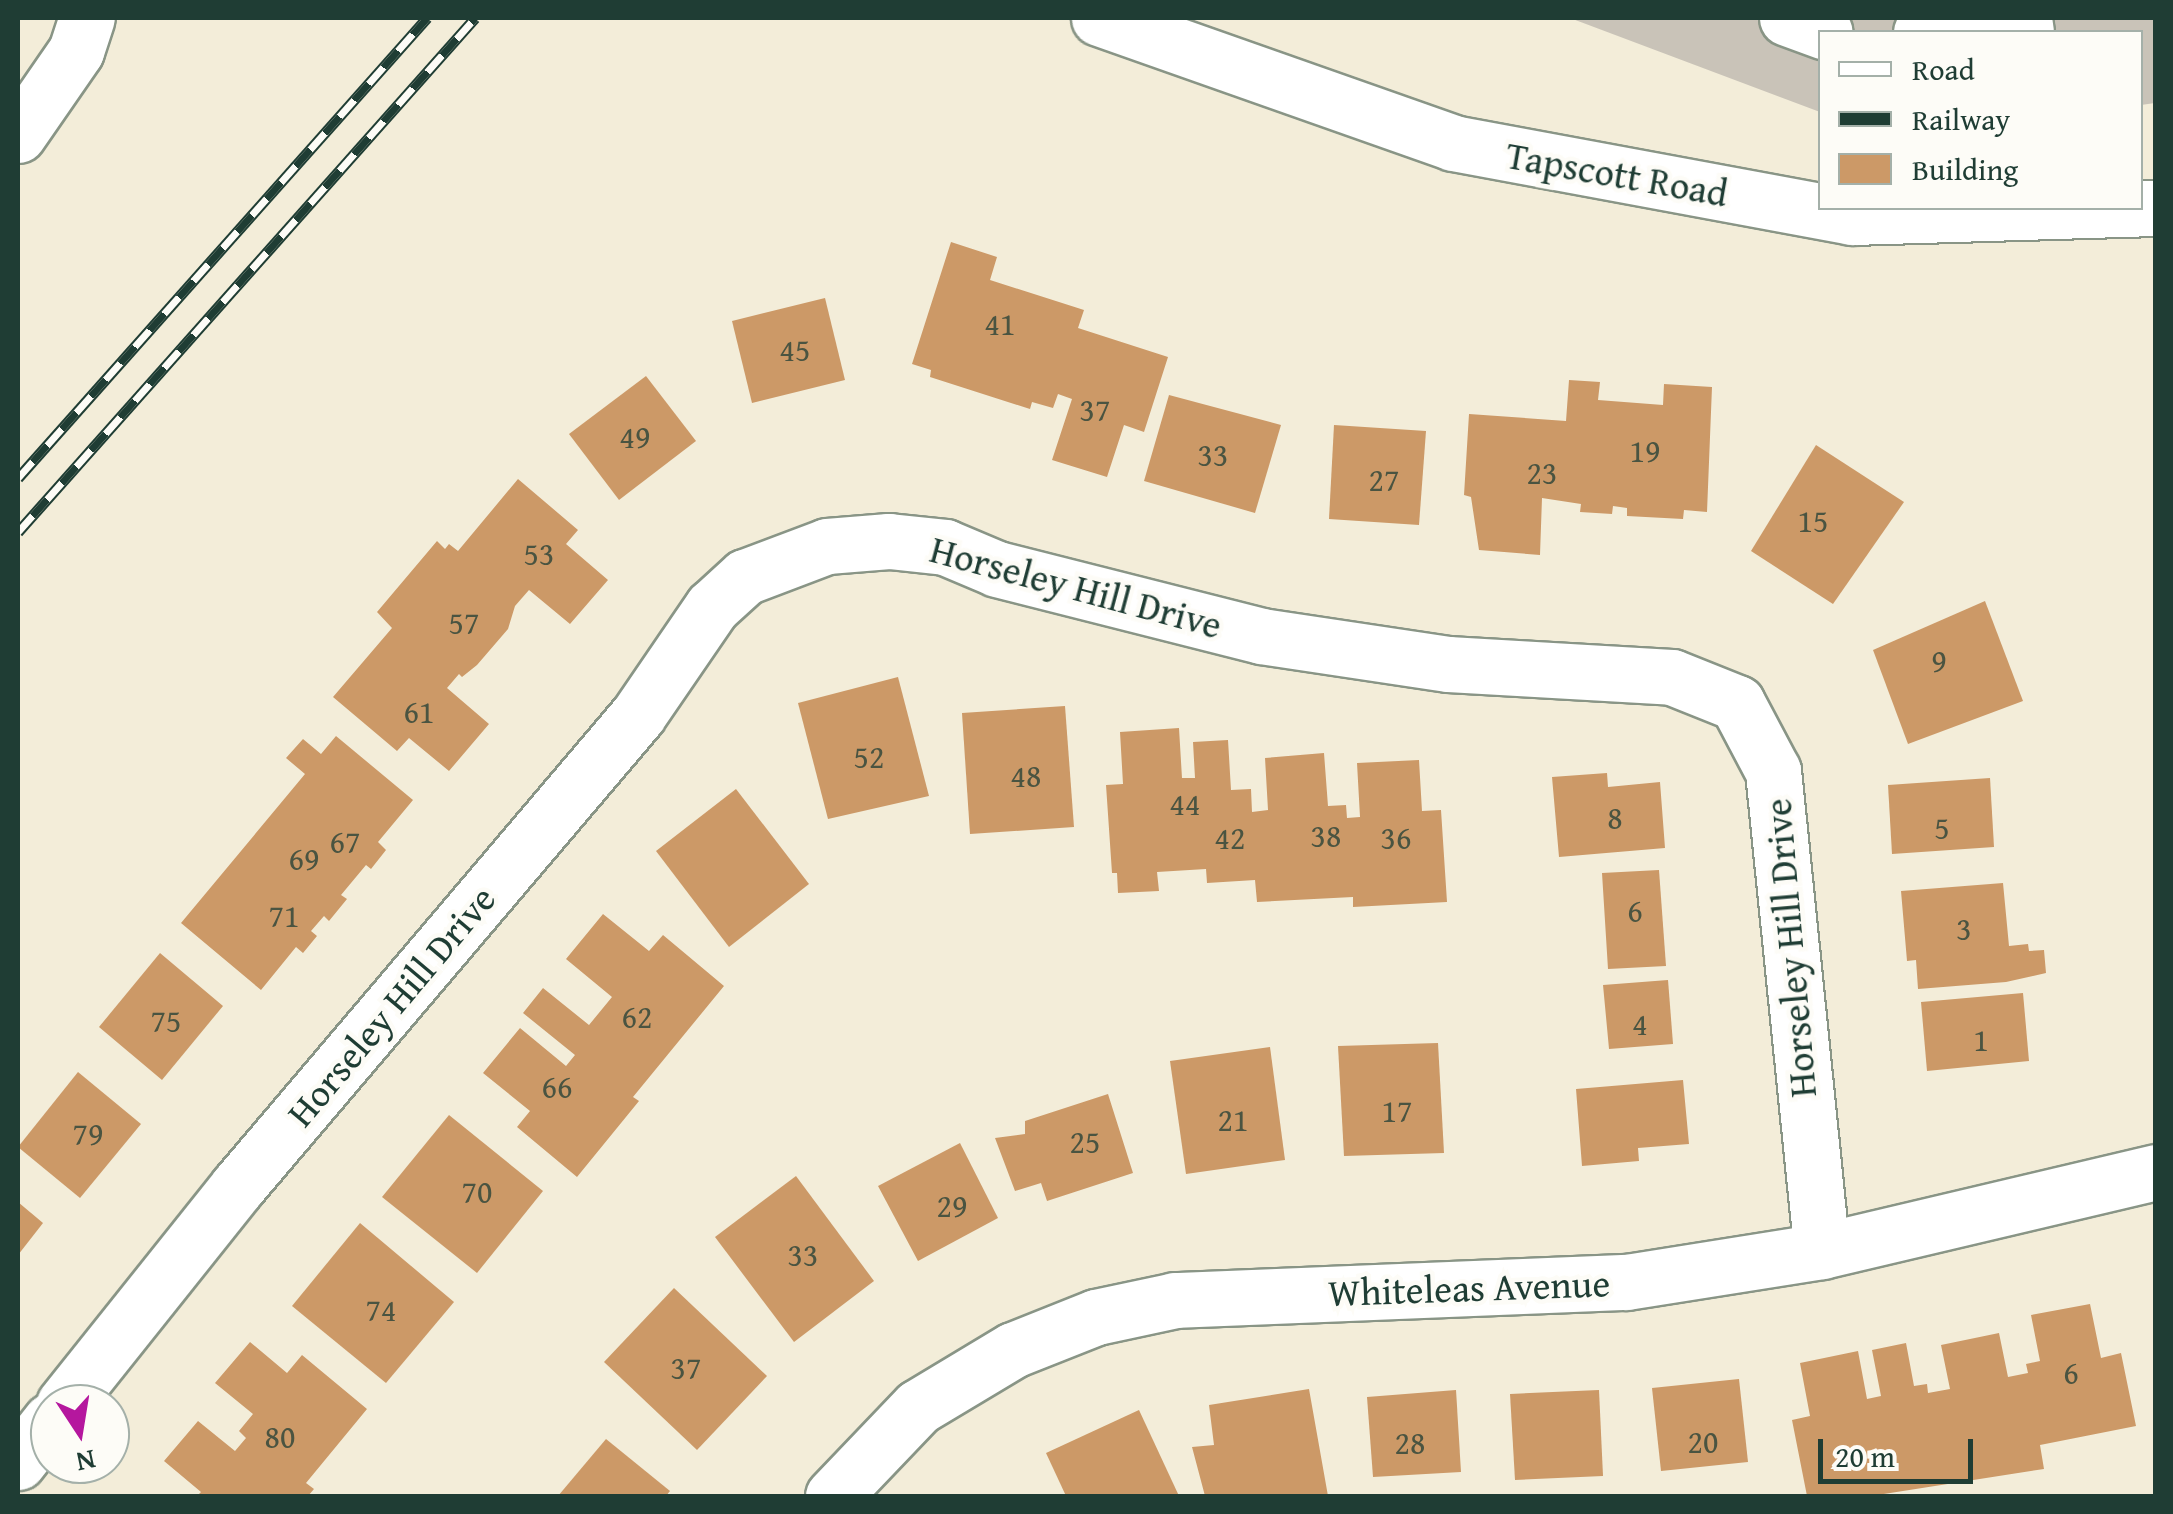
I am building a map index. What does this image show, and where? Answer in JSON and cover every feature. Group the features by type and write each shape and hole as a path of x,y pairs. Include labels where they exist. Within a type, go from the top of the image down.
{"street":[{"path":"18,135 76,51 87,18"},
{"name":"Tapscott Road","path":"1099,18 1453,143 1852,217 2028,210"},
{"path":"1787,18 1820,30"},
{"path":"1935,30 2024,18 2026,30"},
{"name":"Horseley Hill Drive","path":"80,1384 238,1186 638,715 712,607 745,577 826,546 889,541 945,547 996,568 1262,636 1448,664 1672,677 1737,704 1773,770 1822,1251"},
{"name":"Whiteleas Avenue","path":"833,1496 918,1406 1013,1350 1096,1317 1175,1300 1626,1282 1822,1251 2156,1172"}],"shaded area":[{"path":"1570,18 2155,18 2155,103 2143,105 2143,30 1818,30 1818,111"}],"building":[{"path":"951,242 997,257 990,280 1084,310 1078,328 1168,357 1144,432 1124,425 1107,477 1052,460 1072,399 1058,394 1053,408 1032,402 1030,409 930,377 931,370 912,364"},
{"path":"825,298 845,380 752,403 732,321"},
{"path":"646,376 696,441 619,500 569,434"},
{"path":"1569,380 1600,382 1598,400 1663,405 1664,384 1712,387 1707,512 1684,510 1683,519 1627,516 1627,508 1613,506 1612,514 1580,512 1581,504 1542,498 1540,555 1479,550 1471,497 1464,495 1469,414 1566,421"},
{"path":"1169,395 1281,425 1255,513 1144,481"},
{"path":"1334,425 1426,431 1419,525 1329,519"},
{"path":"1816,445 1904,502 1833,604 1751,551"},
{"path":"518,479 578,530 566,544 608,580 570,624 529,590 515,606 508,629 477,665 462,677 459,674 447,688 489,724 449,771 409,738 397,751 333,697 392,628 377,612 437,541 445,549 449,544 458,551"},
{"path":"1985,601 2023,701 1908,744 1873,650"},
{"path":"898,677 929,796 828,819 798,703"},
{"path":"1065,706 1074,827 970,834 962,713"},
{"path":"1179,728 1182,778 1195,778 1193,742 1228,740 1231,790 1251,789 1252,812 1268,810 1265,758 1324,753 1328,806 1346,805 1347,818 1360,817 1357,763 1419,760 1422,811 1441,810 1447,902 1353,907 1353,897 1257,902 1255,880 1207,883 1206,869 1157,872 1159,891 1118,893 1117,873 1112,873 1106,785 1123,784 1120,732"},
{"path":"336,736 413,800 378,842 386,850 371,869 366,865 341,895 347,899 329,921 324,916 311,931 317,936 303,953 296,947 261,990 181,923 305,774 286,758 303,739 321,754"},
{"path":"1607,773 1608,787 1660,782 1665,848 1559,857 1552,777"},
{"path":"1990,778 1994,847 1892,854 1888,785"},
{"path":"736,789 809,884 729,947 656,851"},
{"path":"1659,870 1666,966 1608,969 1602,873"},
{"path":"2003,883 2009,946 2028,944 2029,951 2044,950 2046,973 2006,982 1918,989 1916,960 1907,961 1901,891"},
{"path":"603,914 649,951 663,935 724,986 633,1097 639,1101 577,1177 517,1127 530,1111 483,1073 520,1028 566,1066 575,1055 523,1013 543,988 589,1025 612,997 566,959"},
{"path":"160,953 223,1006 162,1080 99,1027"},
{"path":"1668,980 1673,1044 1609,1049 1603,985"},
{"path":"2023,993 2029,1061 1927,1071 1921,1002"},
{"path":"1438,1043 1444,1153 1344,1156 1338,1046"},
{"path":"1270,1047 1285,1160 1186,1174 1170,1061"},
{"path":"78,1072 141,1124 80,1198 18,1147"},
{"path":"1683,1080 1689,1144 1638,1148 1639,1161 1582,1166 1576,1089"},
{"path":"1108,1094 1133,1173 1047,1201 1041,1183 1015,1191 995,1138 1025,1134 1025,1121"},
{"path":"449,1115 543,1191 477,1273 382,1197"},
{"path":"960,1143 998,1218 918,1261 878,1186"},
{"path":"796,1176 874,1281 794,1342 715,1237"},
{"path":"18,1202 43,1223 18,1255"},
{"path":"360,1223 454,1302 386,1383 292,1306"},
{"path":"674,1288 767,1376 697,1450 604,1362"},
{"path":"2090,1304 2101,1358 2121,1353 2136,1426 2040,1445 2044,1469 1871,1496 1807,1496 1792,1420 1810,1416 1800,1363 1858,1351 1867,1399 1881,1396 1872,1350 1906,1343 1914,1386 1927,1384 1928,1393 1950,1389 1941,1345 1999,1333 2008,1377 2028,1373 2026,1364 2040,1361 2031,1315"},
{"path":"250,1342 287,1373 302,1355 367,1409 306,1483 314,1489 308,1496 197,1496 201,1492 164,1461 198,1421 235,1451 246,1438 239,1431 253,1414 215,1383"},
{"path":"1739,1379 1748,1462 1661,1471 1652,1388"},
{"path":"1309,1389 1328,1496 1205,1496 1192,1447 1214,1445 1209,1405"},
{"path":"1456,1390 1461,1472 1373,1477 1367,1397"},
{"path":"1599,1390 1603,1476 1515,1480 1510,1394"},
{"path":"1139,1410 1179,1496 1066,1496 1046,1453"},
{"path":"606,1439 670,1491 666,1496 558,1496"}],"railway":[{"path":"18,478 427,18"},
{"path":"18,532 475,18"}]}
